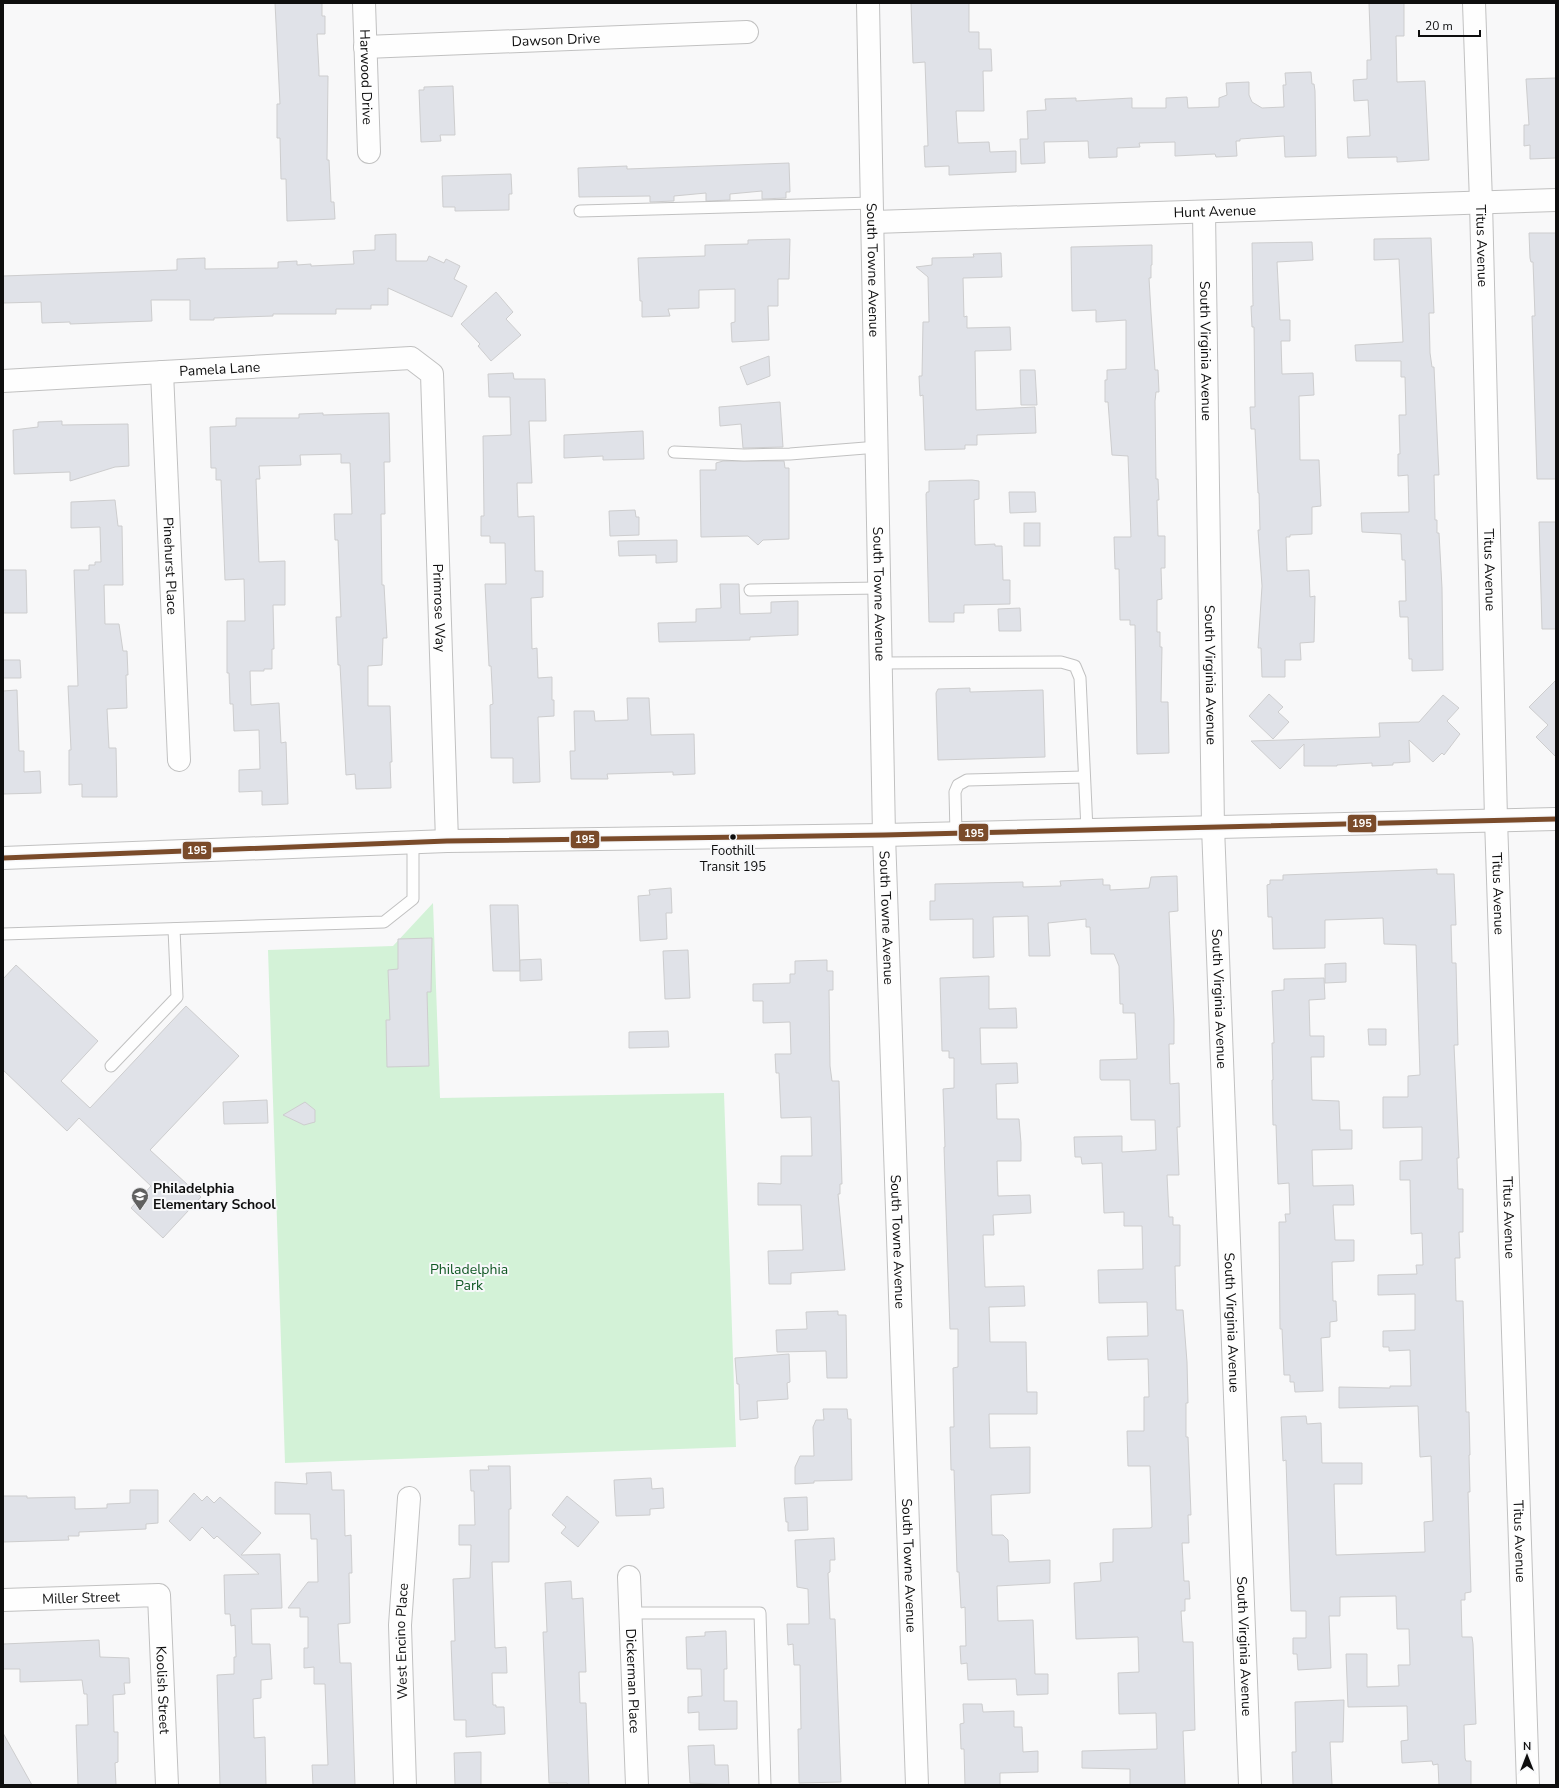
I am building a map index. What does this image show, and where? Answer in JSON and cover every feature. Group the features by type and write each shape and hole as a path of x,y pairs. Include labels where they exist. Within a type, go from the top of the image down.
{"street":[{"name":"Harwood Drive","path":"364,3 369,152"},
{"name":"South Towne Avenue","path":"868,3 878,447 884,835 917,1785"},
{"name":"Titus Avenue","path":"1474,3 1481,202 1496,819 1528,1785"},
{"name":"Dawson Drive","path":"365,47 747,32"},
{"name":"Hunt Avenue","path":"873,212 1204,212 1556,200"},
{"name":"South Virginia Avenue","path":"1204,212 1213,827 1250,1785"},
{"name":"Pamela Lane","path":"3,381 411,358 432,374"},
{"name":"Pinehurst Place","path":"162,372 179,760"},
{"name":"Primrose Way","path":"432,374 447,841"},
{"path":"3,858 447,841 884,835 1496,819 1556,819"},
{"name":"West Encino Place","path":"405,1785 400,1625 409,1498"},
{"name":"Dickerman Place","path":"629,1577 637,1785"},
{"name":"Miller Street","path":"3,1600 159,1595"},
{"name":"Koolish Street","path":"159,1595 167,1785"}],"lane":[{"path":"580,211 873,212"},
{"path":"674,452 744,455 790,454 878,447"},
{"path":"750,590 880,588"},
{"path":"882,663 1061,662 1075,666 1080,678 1087,830"},
{"path":"956,833 955,792 958,785 967,780 1084,777"},
{"path":"3,934 384,922 413,899 413,842"},
{"path":"111,1066 177,997 174,929"},
{"path":"630,1613 760,1613 765,1785"}],"green space":[{"name":"Philadelphia Park","path":"433,903 440,1098 724,1093 736,1447 285,1463 268,950 393,946"}],"building":[{"path":"275,3 322,3 322,16 325,16 325,34 317,34 319,76 328,76 327,160 329,160 331,202 334,202 335,219 287,221 286,179 281,179 280,138 277,138 277,104 280,104"},
{"path":"911,3 969,3 969,32 979,32 979,49 991,49 992,71 983,71 984,111 956,111 958,143 989,142 990,152 1016,151 1016,172 949,175 949,166 925,167 924,146 928,146 925,62 913,63"},
{"path":"1369,3 1404,3 1404,36 1396,36 1397,82 1425,81 1429,160 1397,162 1397,157 1348,158 1347,137 1370,136 1368,100 1354,101 1353,80 1367,79 1367,60 1371,60"},
{"path":"1311,72 1312,84 1314,84 1315,91 1316,156 1285,157 1284,136 1240,139 1240,141 1236,141 1237,156 1216,157 1215,154 1175,156 1175,142 1139,143 1140,147 1117,148 1117,157 1089,158 1088,141 1044,142 1045,163 1021,164 1020,139 1028,139 1027,111 1046,110 1045,99 1076,98 1076,101 1132,98 1132,108 1166,108 1166,98 1187,97 1188,108 1219,107 1219,98 1227,95 1226,83 1249,82 1249,95 1252,102 1262,108 1284,107 1283,85 1286,85 1285,73"},
{"path":"1556,78 1556,158 1530,159 1530,145 1524,146 1524,125 1529,125 1526,79"},
{"path":"453,86 455,135 440,135 441,141 421,142 419,90 424,90 424,87"},
{"path":"789,163 790,192 786,192 786,198 762,199 762,191 730,194 730,200 706,201 706,193 674,196 674,201 650,202 650,196 579,197 578,168 627,166 627,169"},
{"path":"511,174 512,194 509,194 509,210 455,211 455,207 443,207 442,176"},
{"path":"1529,233 1556,233 1556,479 1537,479 1532,316 1535,316 1533,262 1531,262 1530,258"},
{"path":"396,234 396,261 427,261 429,256 444,263 446,259 460,266 454,279 467,286 452,317 388,288 388,305 371,305 371,309 336,309 336,314 273,314 273,316 214,318 214,320 190,320 190,300 151,300 152,321 70,324 70,322 42,323 41,302 3,303 3,276 177,270 177,259 205,258 205,269 278,268 278,262 297,261 297,265 311,264 311,266 354,264 353,251 375,250 375,235"},
{"path":"1431,238 1434,313 1429,313 1430,353 1432,367 1434,367 1439,475 1434,475 1435,520 1437,520 1437,533 1439,533 1442,588 1443,670 1412,671 1412,659 1409,659 1408,617 1400,617 1399,601 1406,601 1405,560 1402,560 1401,534 1362,532 1361,513 1409,512 1408,475 1398,476 1398,454 1400,454 1399,415 1406,415 1405,377 1401,377 1401,361 1356,361 1355,345 1403,342 1399,259 1374,260 1374,239"},
{"path":"790,239 789,279 778,279 778,306 768,306 769,340 732,342 731,323 735,322 735,289 699,290 699,308 668,309 670,316 642,317 638,258 705,256 705,245 748,244 748,240"},
{"path":"1312,242 1313,260 1277,262 1280,320 1290,320 1290,341 1281,341 1282,374 1313,373 1314,395 1299,396 1300,460 1319,460 1321,506 1312,507 1312,534 1290,535 1290,537 1286,537 1287,571 1309,570 1310,597 1315,596 1314,642 1300,643 1301,660 1285,660 1285,677 1262,677 1261,648 1258,648 1262,586 1258,530 1260,530 1259,493 1255,429 1251,429 1250,407 1255,407 1254,327 1252,327 1251,306 1253,306 1252,243"},
{"path":"1152,245 1151,278 1149,278 1155,370 1158,370 1159,392 1156,392 1155,401 1156,479 1158,479 1159,500 1157,500 1158,536 1165,536 1165,568 1161,568 1162,599 1157,600 1157,632 1160,632 1160,647 1162,647 1161,702 1168,702 1169,753 1137,754 1135,625 1130,625 1130,620 1120,620 1119,569 1115,569 1114,537 1131,537 1128,456 1112,455 1108,402 1105,402 1105,380 1107,380 1107,370 1126,369 1126,320 1096,322 1096,310 1072,311 1071,247"},
{"path":"1001,253 1002,277 963,278 964,317 967,316 967,328 1010,327 1011,350 975,351 976,410 1035,407 1036,433 977,435 977,445 965,445 965,449 925,450 923,395 920,396 919,376 922,376 923,322 929,322 928,277 916,267 932,265 932,258 974,257 973,254"},
{"path":"496,292 513,312 506,319 521,335 491,361 478,346 480,344 461,324"},
{"path":"769,356 770,376 747,385 740,367"},
{"path":"1020,370 1035,370 1037,405 1021,405"},
{"path":"513,373 514,379 545,379 546,421 529,421 532,483 517,483 518,517 534,516 535,571 543,571 543,597 531,598 532,649 537,648 538,678 552,677 554,716 538,717 540,782 513,783 513,758 491,758 490,705 493,704 491,666 489,666 485,584 506,584 505,543 490,543 490,536 481,536 481,516 484,516 483,436 511,435 510,397 489,397 488,374"},
{"path":"780,402 783,447 743,448 741,424 720,426 719,407"},
{"path":"323,413 323,415 389,413 390,462 384,462 385,514 381,514 382,585 384,585 387,638 383,638 382,665 368,666 368,706 390,706 392,762 390,762 391,788 356,789 355,774 346,775 340,665 338,665 336,617 341,617 338,540 335,540 334,514 352,514 350,463 341,463 341,454 300,455 301,465 259,466 260,479 256,479 259,562 285,561 285,605 273,605 274,649 272,649 272,669 264,669 264,671 250,671 251,705 279,703 281,743 286,742 288,804 262,805 262,791 239,792 239,770 260,769 259,730 234,731 233,704 230,704 229,673 227,673 227,621 245,621 244,579 225,580 221,480 216,480 216,468 211,468 210,427 236,426 236,418 299,418 299,414"},
{"path":"62,421 62,425 128,424 129,466 115,467 70,481 70,472 14,474 13,430 38,427 38,422"},
{"path":"643,431 644,459 603,460 603,456 564,458 564,435"},
{"path":"723,461 784,461 785,468 789,468 789,539 763,540 758,545 748,536 701,537 700,470 716,470 716,463"},
{"path":"929,481 979,481 979,499 974,500 975,545 995,544 995,546 1002,546 1003,580 1010,580 1010,604 964,605 964,613 954,613 954,622 929,622 926,494 929,492"},
{"path":"1009,492 1035,492 1036,512 1010,513"},
{"path":"115,500 118,526 122,526 123,585 104,585 105,624 119,624 123,651 127,651 127,708 107,709 109,748 116,748 117,797 82,797 82,784 69,785 69,750 71,750 68,686 78,686 74,570 89,570 89,565 95,565 95,562 101,562 100,527 71,528 71,502"},
{"path":"635,510 636,517 639,517 639,535 610,536 609,511"},
{"path":"1539,522 1556,522 1556,629 1542,629"},
{"path":"1024,523 1040,523 1040,546 1024,546"},
{"path":"677,540 677,562 656,563 656,555 619,556 618,541"},
{"path":"3,570 26,570 27,613 3,613"},
{"path":"720,584 739,584 740,614 771,613 771,602 798,601 798,635 750,637 750,640 659,642 658,623 696,622 696,609 721,608"},
{"path":"1020,608 1021,631 999,631 998,609"},
{"path":"3,660 20,660 21,678 3,678"},
{"path":"1556,680 1556,757 1536,737 1548,725 1529,707"},
{"path":"970,688 970,692 1043,690 1045,757 938,760 936,693 938,689"},
{"path":"17,690 19,751 24,751 24,772 40,771 41,793 3,794 3,691"},
{"path":"1269,694 1283,707 1278,712 1289,722 1273,739 1249,716"},
{"path":"1443,695 1459,708 1447,721 1460,734 1444,755 1442,753 1433,762 1409,740 1410,762 1393,763 1393,765 1372,766 1372,763 1337,766 1304,766 1304,744 1280,769 1251,741 1380,737 1379,723 1419,722"},
{"path":"627,698 649,698 651,735 694,734 695,774 673,775 673,772 607,774 608,779 571,779 570,751 575,751 574,711 594,711 595,721 628,720"},
{"path":"1437,869 1437,874 1454,874 1456,925 1451,925 1452,963 1456,963 1458,1045 1454,1045 1459,1158 1457,1158 1458,1189 1463,1189 1463,1232 1459,1232 1460,1258 1455,1258 1456,1301 1463,1301 1466,1412 1469,1412 1470,1492 1468,1492 1471,1592 1465,1593 1465,1600 1461,1600 1462,1637 1472,1637 1473,1644 1476,1724 1464,1725 1465,1758 1466,1761 1471,1761 1471,1785 1439,1785 1438,1764 1433,1765 1432,1761 1402,1763 1401,1741 1408,1740 1407,1706 1348,1707 1346,1654 1367,1654 1367,1687 1399,1686 1398,1665 1410,1665 1409,1629 1397,1629 1396,1596 1340,1597 1340,1616 1329,1616 1331,1668 1298,1670 1297,1654 1293,1654 1293,1638 1306,1638 1306,1611 1291,1611 1286,1460 1283,1461 1281,1417 1306,1416 1307,1424 1321,1423 1322,1463 1362,1463 1362,1484 1334,1484 1336,1555 1425,1552 1424,1522 1433,1521 1431,1456 1420,1457 1418,1406 1339,1408 1339,1387 1390,1388 1390,1386 1411,1386 1410,1350 1389,1351 1389,1347 1383,1347 1383,1331 1415,1330 1415,1294 1378,1295 1378,1275 1417,1274 1416,1265 1423,1265 1422,1233 1411,1234 1410,1180 1400,1180 1400,1161 1422,1160 1422,1127 1383,1128 1383,1097 1408,1097 1408,1076 1420,1075 1416,945 1384,944 1383,918 1325,920 1325,948 1273,949 1272,917 1268,917 1267,885 1270,884 1270,880 1283,880 1283,875"},
{"path":"1177,876 1178,911 1169,912 1174,1044 1169,1044 1170,1084 1179,1083 1180,1127 1177,1127 1179,1175 1167,1175 1169,1217 1173,1217 1173,1225 1180,1225 1180,1266 1175,1266 1176,1310 1183,1310 1187,1362 1188,1403 1186,1403 1186,1437 1188,1437 1191,1515 1188,1515 1189,1543 1182,1543 1184,1581 1189,1581 1190,1599 1185,1599 1185,1611 1181,1611 1183,1642 1193,1642 1195,1730 1183,1731 1185,1785 1130,1785 1130,1769 1082,1768 1082,1751 1157,1749 1156,1713 1119,1714 1118,1673 1139,1672 1138,1637 1076,1639 1074,1583 1101,1581 1100,1563 1113,1562 1113,1529 1152,1527 1150,1466 1128,1466 1127,1431 1144,1431 1144,1397 1149,1397 1148,1359 1108,1360 1107,1337 1148,1336 1147,1302 1099,1303 1098,1270 1143,1269 1142,1226 1124,1226 1124,1212 1104,1213 1102,1163 1082,1164 1081,1157 1075,1157 1074,1137 1122,1136 1122,1152 1156,1150 1155,1120 1131,1120 1130,1080 1101,1080 1100,1078 1100,1060 1137,1059 1135,1013 1123,1013 1123,1004 1120,1004 1119,966 1114,954 1091,954 1090,927 1086,927 1086,919 1048,923 1050,956 1029,956 1028,916 993,917 994,957 973,958 973,919 930,920 930,901 935,901 935,884 1023,882 1023,887 1061,886 1060,881 1103,879 1103,885 1110,885 1110,890 1149,888 1151,877"},
{"path":"671,888 672,913 666,913 667,939 640,941 638,896 650,895 649,890"},
{"path":"490,905 518,905 520,971 493,971"},
{"path":"432,938 431,992 427,992 429,1066 387,1067 386,1020 390,1020 388,970 398,969 398,939"},
{"path":"688,950 690,998 665,999 663,951"},
{"path":"541,959 542,980 520,981 520,960"},
{"path":"827,960 827,971 833,971 833,990 829,990 830,1066 832,1081 839,1081 842,1184 840,1184 840,1194 838,1194 845,1270 791,1273 791,1284 769,1284 768,1251 803,1250 801,1205 758,1205 758,1183 781,1184 781,1156 812,1156 811,1117 781,1118 779,1073 776,1073 775,1054 791,1054 790,1022 763,1023 763,1001 753,1001 753,984 790,983 790,974 795,974 795,961"},
{"path":"1346,963 1346,982 1325,983 1325,964"},
{"path":"16,965 98,1041 61,1081 90,1108 186,1006 239,1056 150,1150 201,1197 163,1238 131,1208 151,1186 79,1118 67,1131 3,1070 3,979"},
{"path":"989,976 989,1009 1016,1008 1017,1028 980,1028 981,1064 1017,1063 1018,1083 996,1084 997,1119 1019,1119 1021,1161 997,1161 998,1196 1030,1195 1031,1213 993,1215 994,1235 983,1235 985,1287 1024,1286 1025,1306 989,1307 990,1342 1026,1342 1027,1392 1037,1392 1037,1414 989,1414 990,1448 1030,1447 1030,1493 991,1495 992,1535 1003,1535 1008,1540 1009,1562 1050,1560 1050,1583 997,1586 998,1621 1033,1620 1035,1674 1048,1674 1048,1694 1017,1695 1016,1679 968,1680 967,1663 961,1664 960,1646 966,1646 965,1607 961,1608 959,1572 957,1572 954,1470 951,1470 950,1427 954,1427 953,1368 958,1367 958,1329 950,1329 943,1089 954,1088 954,1058 949,1058 949,1051 942,1051 940,978"},
{"path":"1324,978 1325,999 1309,1000 1310,1036 1324,1036 1324,1057 1311,1057 1312,1100 1339,1101 1340,1130 1352,1130 1352,1149 1312,1150 1313,1186 1353,1185 1354,1205 1333,1205 1335,1240 1354,1240 1354,1261 1332,1262 1333,1301 1336,1301 1337,1321 1330,1322 1330,1337 1321,1338 1323,1391 1295,1392 1294,1382 1290,1382 1290,1375 1284,1375 1282,1329 1280,1329 1279,1222 1286,1222 1285,1214 1290,1214 1289,1183 1278,1184 1276,1125 1273,1125 1272,1043 1274,1043 1272,991 1284,990 1284,979"},
{"path":"1368,1029 1386,1029 1386,1045 1369,1045"},
{"path":"668,1031 669,1047 629,1048 629,1032"},
{"path":"267,1100 268,1123 224,1124 223,1102"},
{"path":"305,1102 315,1110 315,1122 304,1125 283,1115"},
{"path":"838,1311 838,1315 846,1315 847,1378 827,1378 826,1351 777,1352 776,1330 807,1329 806,1312"},
{"path":"789,1354 790,1382 787,1383 788,1399 757,1401 758,1418 740,1420 739,1384 737,1384 735,1358"},
{"path":"823,1409 847,1409 848,1419 851,1419 852,1480 814,1481 814,1483 795,1484 795,1467 800,1456 814,1456 813,1427 816,1420 824,1420"},
{"path":"488,1466 510,1466 511,1509 509,1509 509,1562 492,1562 495,1648 506,1647 507,1673 492,1673 493,1705 496,1705 496,1707 504,1707 505,1734 466,1737 466,1720 454,1720 451,1641 455,1641 453,1579 470,1578 471,1545 459,1545 459,1525 475,1525 474,1491 471,1491 470,1470 489,1470"},
{"path":"331,1472 332,1490 344,1490 345,1536 351,1535 352,1573 349,1573 350,1623 338,1624 340,1663 351,1663 355,1785 313,1785 312,1765 328,1765 325,1684 314,1684 314,1667 304,1668 304,1648 308,1648 308,1617 300,1617 300,1608 288,1608 308,1582 318,1582 317,1539 311,1539 310,1514 275,1514 275,1482 307,1484 306,1473"},
{"path":"651,1478 652,1489 663,1488 664,1508 650,1509 650,1515 616,1516 614,1480"},
{"path":"130,1490 158,1490 158,1523 146,1524 146,1529 79,1532 79,1536 68,1536 69,1540 3,1542 3,1496 27,1496 27,1498 75,1497 75,1509 107,1508 107,1504 130,1503"},
{"path":"194,1493 202,1501 207,1496 214,1503 220,1497 261,1533 241,1555 280,1554 282,1608 251,1609 252,1644 270,1644 272,1679 261,1680 261,1698 253,1699 254,1738 265,1737 266,1785 220,1785 217,1675 234,1674 234,1657 236,1657 235,1625 231,1626 230,1614 225,1614 224,1575 259,1574 217,1536 214,1539 202,1527 190,1541 169,1521"},
{"path":"567,1496 599,1522 578,1547 561,1533 566,1527 552,1515"},
{"path":"807,1497 808,1530 788,1531 784,1498"},
{"path":"834,1538 835,1560 830,1560 830,1572 828,1573 830,1619 835,1619 841,1782 799,1783 798,1729 801,1729 800,1665 794,1665 793,1644 788,1645 787,1624 809,1624 808,1589 797,1587 795,1540"},
{"path":"571,1581 572,1599 583,1598 586,1672 579,1672 580,1703 586,1703 589,1785 549,1783 543,1632 547,1632 545,1583"},
{"path":"726,1631 727,1669 724,1669 724,1701 737,1701 737,1729 699,1730 699,1712 688,1713 688,1697 702,1696 701,1669 687,1669 686,1637 705,1636 705,1632"},
{"path":"99,1640 100,1657 129,1658 130,1683 124,1683 125,1694 113,1695 114,1732 118,1732 118,1762 115,1763 116,1785 78,1785 76,1725 88,1725 87,1694 84,1694 82,1680 20,1682 20,1669 3,1669 3,1644"},
{"path":"1344,1700 1343,1742 1330,1742 1332,1785 1293,1785 1292,1752 1296,1752 1295,1702"},
{"path":"963,1704 982,1704 983,1712 1014,1711 1014,1727 1022,1727 1023,1752 1038,1751 1038,1772 1000,1773 1000,1785 965,1785 964,1749 961,1749 960,1724 964,1723"},
{"path":"3,1733 32,1785 3,1785"},
{"path":"714,1745 715,1765 728,1765 729,1785 690,1783 688,1746"},
{"path":"481,1752 481,1785 455,1785 454,1753"}],"transit line":[{"name":"195","path":"3,858 447,841 884,835 1556,819"}],"place":[{"name":"Foothill Transit 195","path":"733,837"},
{"name":"Philadelphia Elementary School","path":"140,1211"}]}
